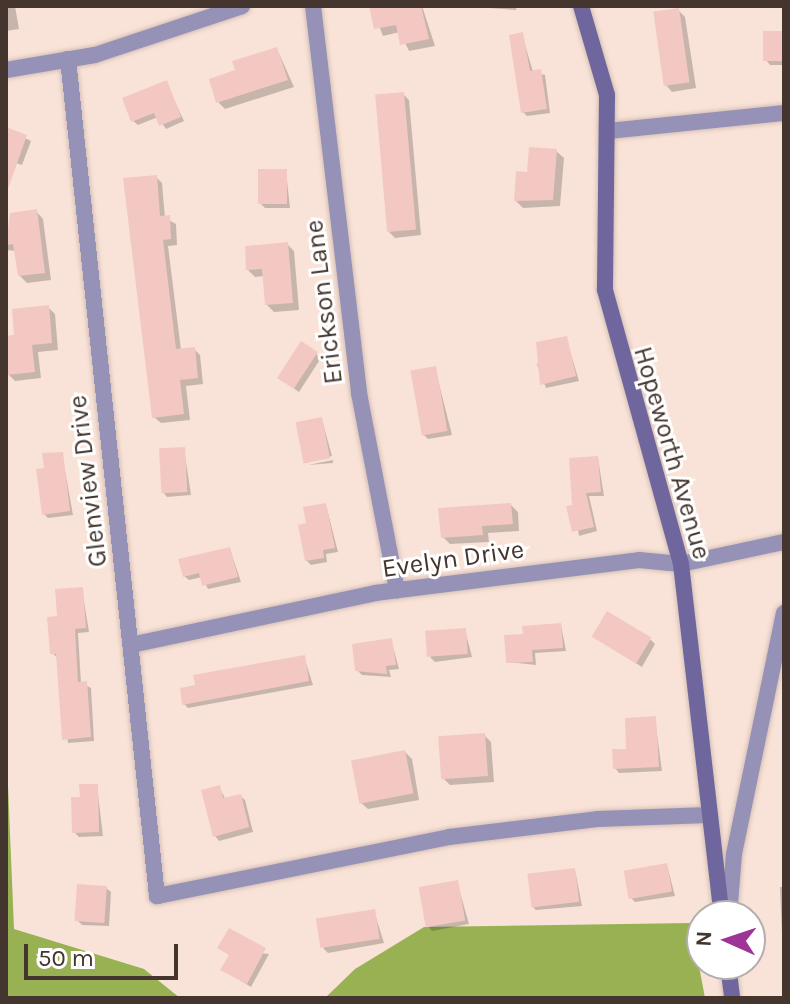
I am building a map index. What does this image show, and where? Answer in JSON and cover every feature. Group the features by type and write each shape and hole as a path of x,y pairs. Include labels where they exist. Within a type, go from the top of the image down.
{"street":[{"path":"6,70 68,59 242,6"},
{"name":"Erickson Lane","path":"313,6 359,393 397,590"},
{"name":"Hopeworth Avenue","path":"581,6 607,95 609,131 602,233 606,301 681,564 720,900"},
{"name":"Glenview Drive","path":"68,59 157,896 449,837 597,819 709,815"},
{"path":"609,131 784,113"},
{"name":"Evelyn Drive","path":"131,645 397,590 639,560 681,564 784,542"},
{"path":"730,900 734,854 784,613"}],"green space":[{"path":"6,737 14,929 144,969 180,998 6,998"},
{"path":"686,923 686,980 702,980 705,998 325,998 355,969 424,927"}],"building":[{"path":"369,6 421,6 429,39 400,45 396,25 374,29"},
{"path":"679,8 689,82 664,86 653,12"},
{"path":"763,31 784,31 784,61 763,61"},
{"path":"523,32 530,71 541,69 547,109 521,113 509,35"},
{"path":"277,47 288,80 216,103 209,79 235,70 232,61"},
{"path":"167,80 181,117 159,126 154,113 131,122 122,98"},
{"path":"404,92 416,229 387,232 375,95"},
{"path":"6,127 27,135 8,189 6,188"},
{"path":"529,147 557,149 553,200 514,201 516,171 527,172"},
{"path":"258,169 287,169 287,204 258,204"},
{"path":"157,175 160,216 170,215 171,239 163,240 176,349 195,347 198,378 180,380 184,414 152,418 123,178"},
{"path":"37,209 45,273 18,276 13,244 6,245 10,213"},
{"path":"288,242 293,303 265,305 262,269 246,270 245,246"},
{"path":"49,305 52,343 32,345 35,372 6,375 6,336 14,335 12,309"},
{"path":"567,336 576,376 540,385 536,342"},
{"path":"301,341 318,352 294,389 277,378"},
{"path":"436,366 447,431 422,436 410,371"},
{"path":"322,417 330,458 304,463 295,422"},
{"path":"185,447 187,492 161,493 159,448"},
{"path":"63,452 70,511 42,515 36,469 44,468 42,453"},
{"path":"598,456 601,492 586,493 594,527 572,532 566,506 572,505 569,458"},
{"path":"326,503 335,548 323,550 324,558 305,561 298,525 306,523 303,507"},
{"path":"511,503 513,524 482,526 483,535 441,538 438,508"},
{"path":"230,547 238,577 202,586 199,573 183,577 178,559"},
{"path":"83,587 86,628 75,629 78,682 87,681 91,737 62,740 56,654 50,654 47,617 57,616 55,589"},
{"path":"607,611 652,638 636,663 592,637"},
{"path":"561,623 563,648 532,650 533,662 506,663 504,635 523,634 522,626"},
{"path":"466,628 468,654 427,657 425,631"},
{"path":"392,638 396,665 386,666 387,674 355,671 352,644"},
{"path":"305,655 309,681 182,705 180,688 195,685 193,675"},
{"path":"656,716 659,767 613,769 612,749 626,749 625,718"},
{"path":"485,733 488,776 441,779 438,736"},
{"path":"405,750 413,793 359,804 351,760"},
{"path":"79,784 98,784 99,832 72,833 71,797 80,797"},
{"path":"220,785 223,798 241,794 249,827 213,837 201,790"},
{"path":"667,863 672,892 629,899 624,871"},
{"path":"575,868 579,902 532,908 527,874"},
{"path":"458,880 465,920 426,927 419,887"},
{"path":"77,884 107,886 104,923 74,921"},
{"path":"375,909 380,939 320,948 316,918"},
{"path":"229,928 266,948 247,984 220,970 229,955 217,948"}]}
